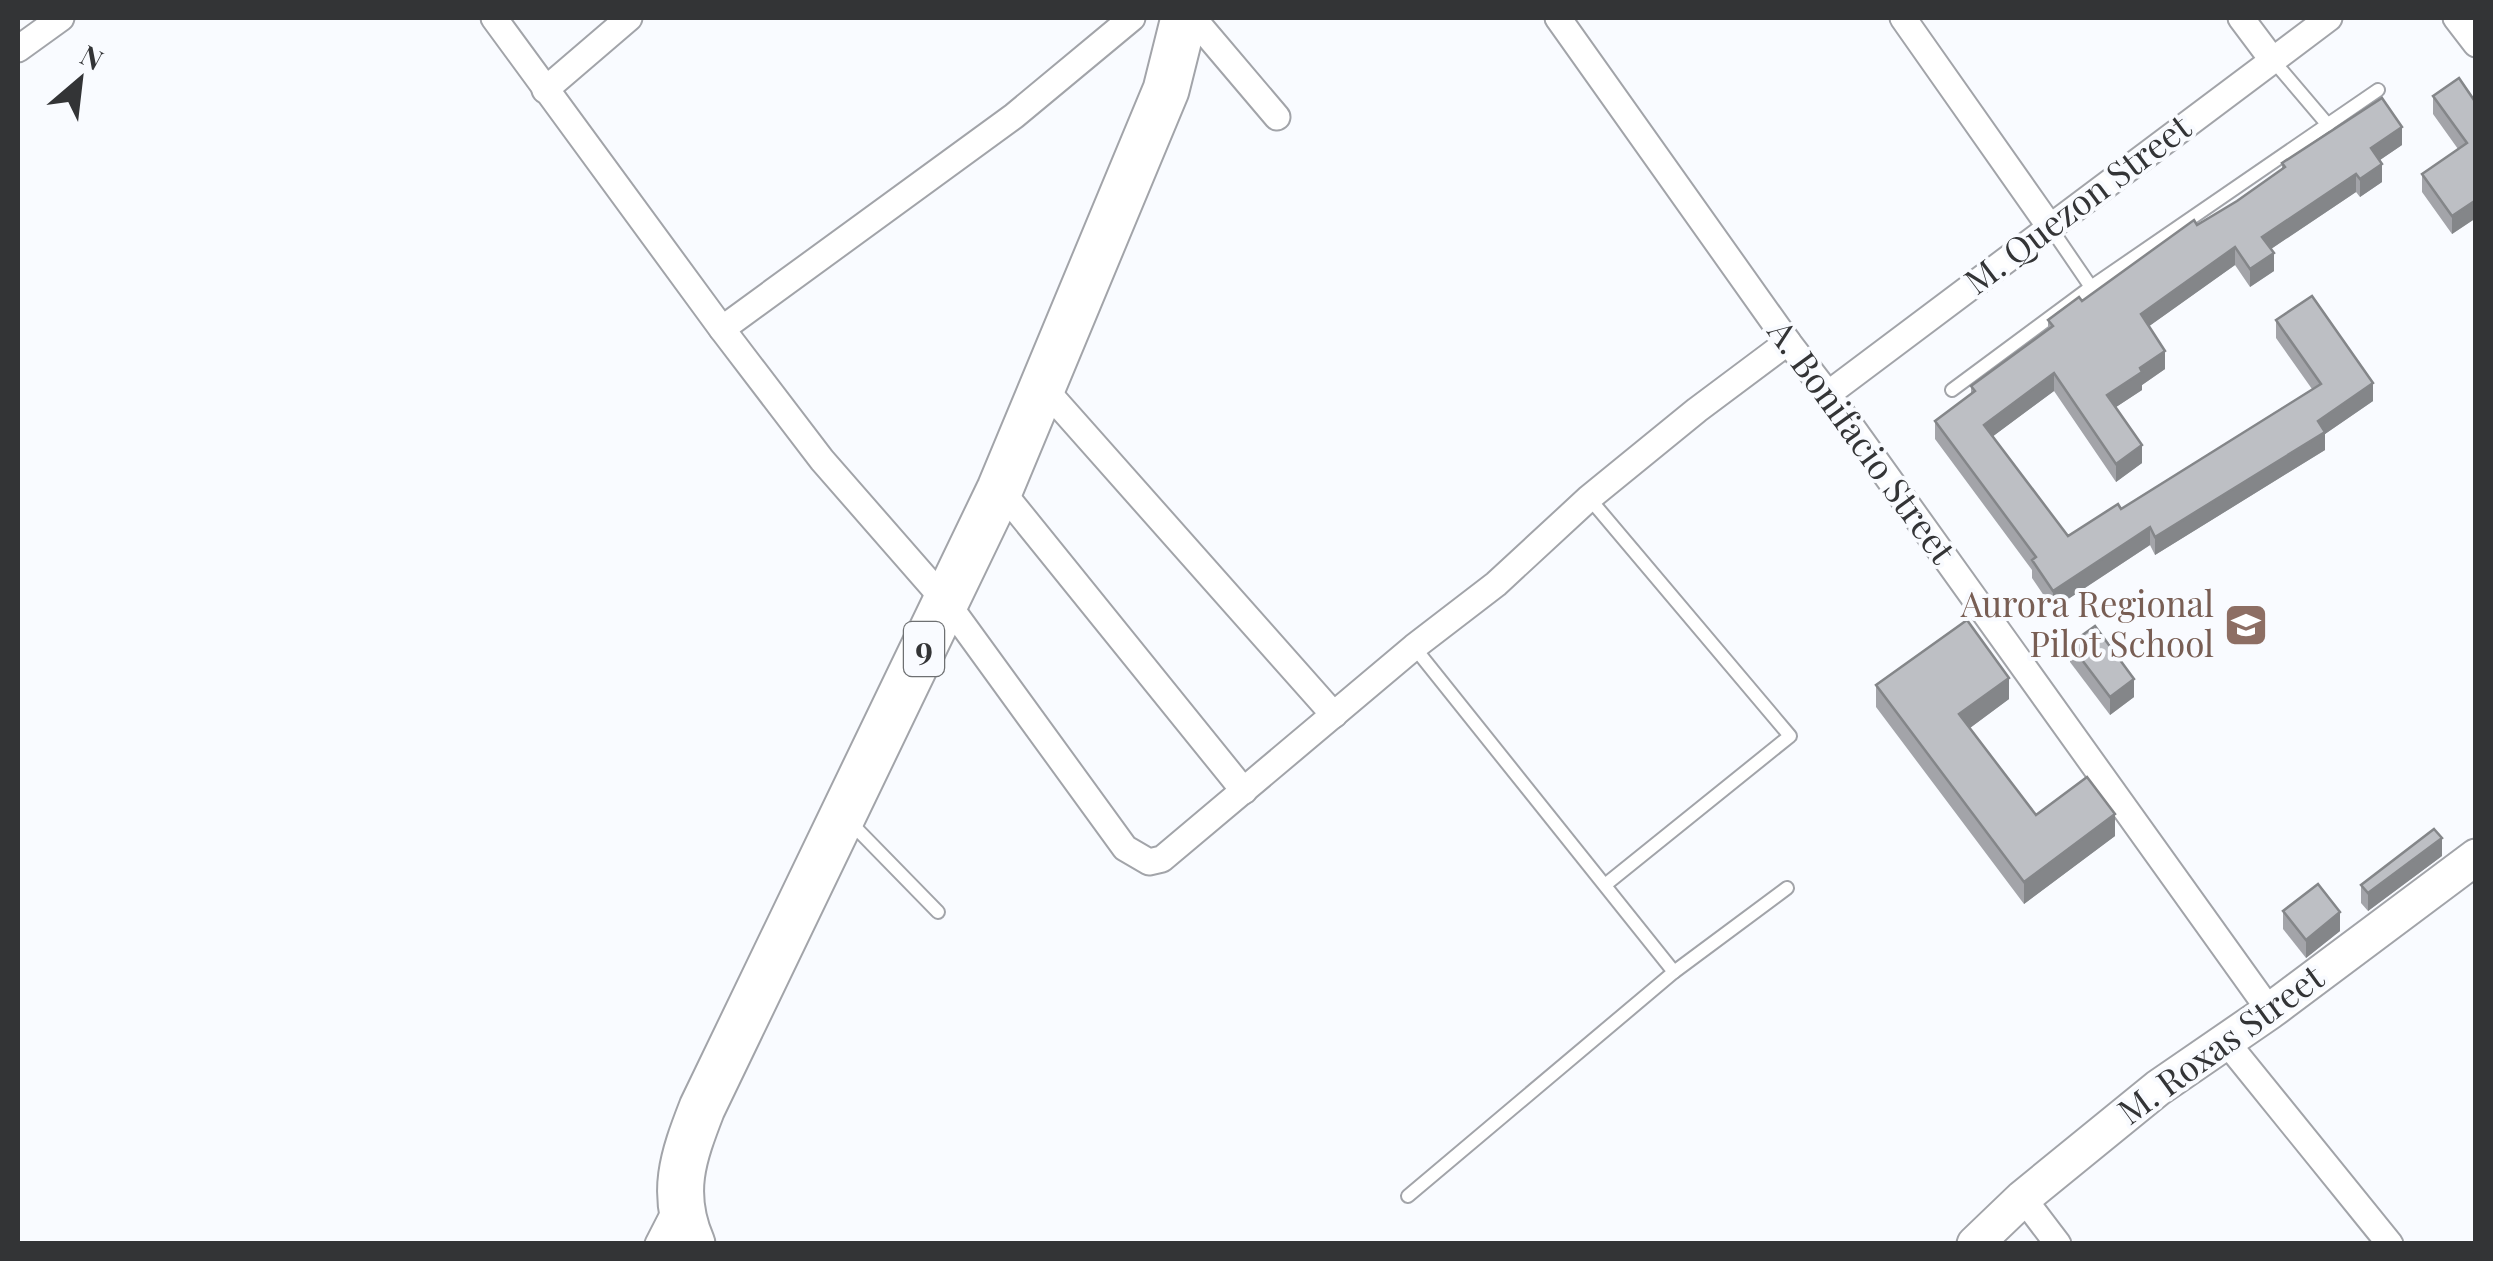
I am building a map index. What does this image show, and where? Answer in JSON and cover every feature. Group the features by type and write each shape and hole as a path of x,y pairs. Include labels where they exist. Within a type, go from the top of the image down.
{"highway":[{"name":"9","path":"686,1224 686,1148 702,1108 1000,489 1166,90 1199,20"}],"street":[{"path":"18,50 61,18"},
{"path":"494,18 822,460 947,604 1125,848 1149,862 1162,859 1496,584 1589,498 1788,342"},
{"path":"545,90 629,18"},
{"path":"722,329 1014,116 1132,18"},
{"name":"A. Bonifacio Street","path":"1558,18 2270,1011"},
{"path":"1903,18 2050,227"},
{"path":"2241,18 2272,58"},
{"name":"M. Quezon Street","path":"1828,394 2328,18"},
{"path":"1199,20 1278,117"},
{"path":"1042,387 1334,716"},
{"path":"1000,489 1244,791"},
{"name":"M. Roxas Street","path":"1975,1244 2024,1198 2158,1088 2270,1011 2476,857"},
{"path":"2224,1040 2390,1244"},
{"path":"2024,1198 2058,1244"},
{"path":"658,1244 686,1224"}],"lane":[{"path":"2272,58 2328,125"},
{"path":"1952,390 2090,287 2378,90"},
{"path":"2050,227 2090,287"},
{"path":"1589,498 1790,736 1605,885"},
{"path":"1414,648 1674,972"},
{"path":"842,814 938,912"},
{"path":"1408,1196 1674,972 1787,888"}],"building":[{"path":"2459,78 2476,103 2476,200 2452,216 2422,174 2467,143 2433,96"},
{"path":"2382,98 2402,127 2371,148 2382,164 2360,179 2356,174 2262,237 2274,253 2250,269 2235,247 2141,314 2165,351 2107,395 2142,445 2116,464 2054,373 1984,425 2068,536 2118,504 2121,509 2321,384 2276,320 2312,296 2373,383 2318,421 2325,432 2155,537 2150,527 2053,591 2032,560 2036,557 1935,421 1975,391 1971,386 2053,326 2048,320 2079,297 2082,301 2194,220 2197,225 2237,201 2285,167 2282,163"},
{"path":"1967,620 2009,678 1959,714 2036,815 2087,777 2115,814 2024,882 1876,685"},
{"path":"2095,626 2134,679 2110,697 2070,644"},
{"path":"2434,829 2442,838 2368,893 2361,885"},
{"path":"2318,884 2340,912 2306,940 2283,911"}],"place":[{"name":"Aurora Regional Pilot School","path":"2246,625"}]}
